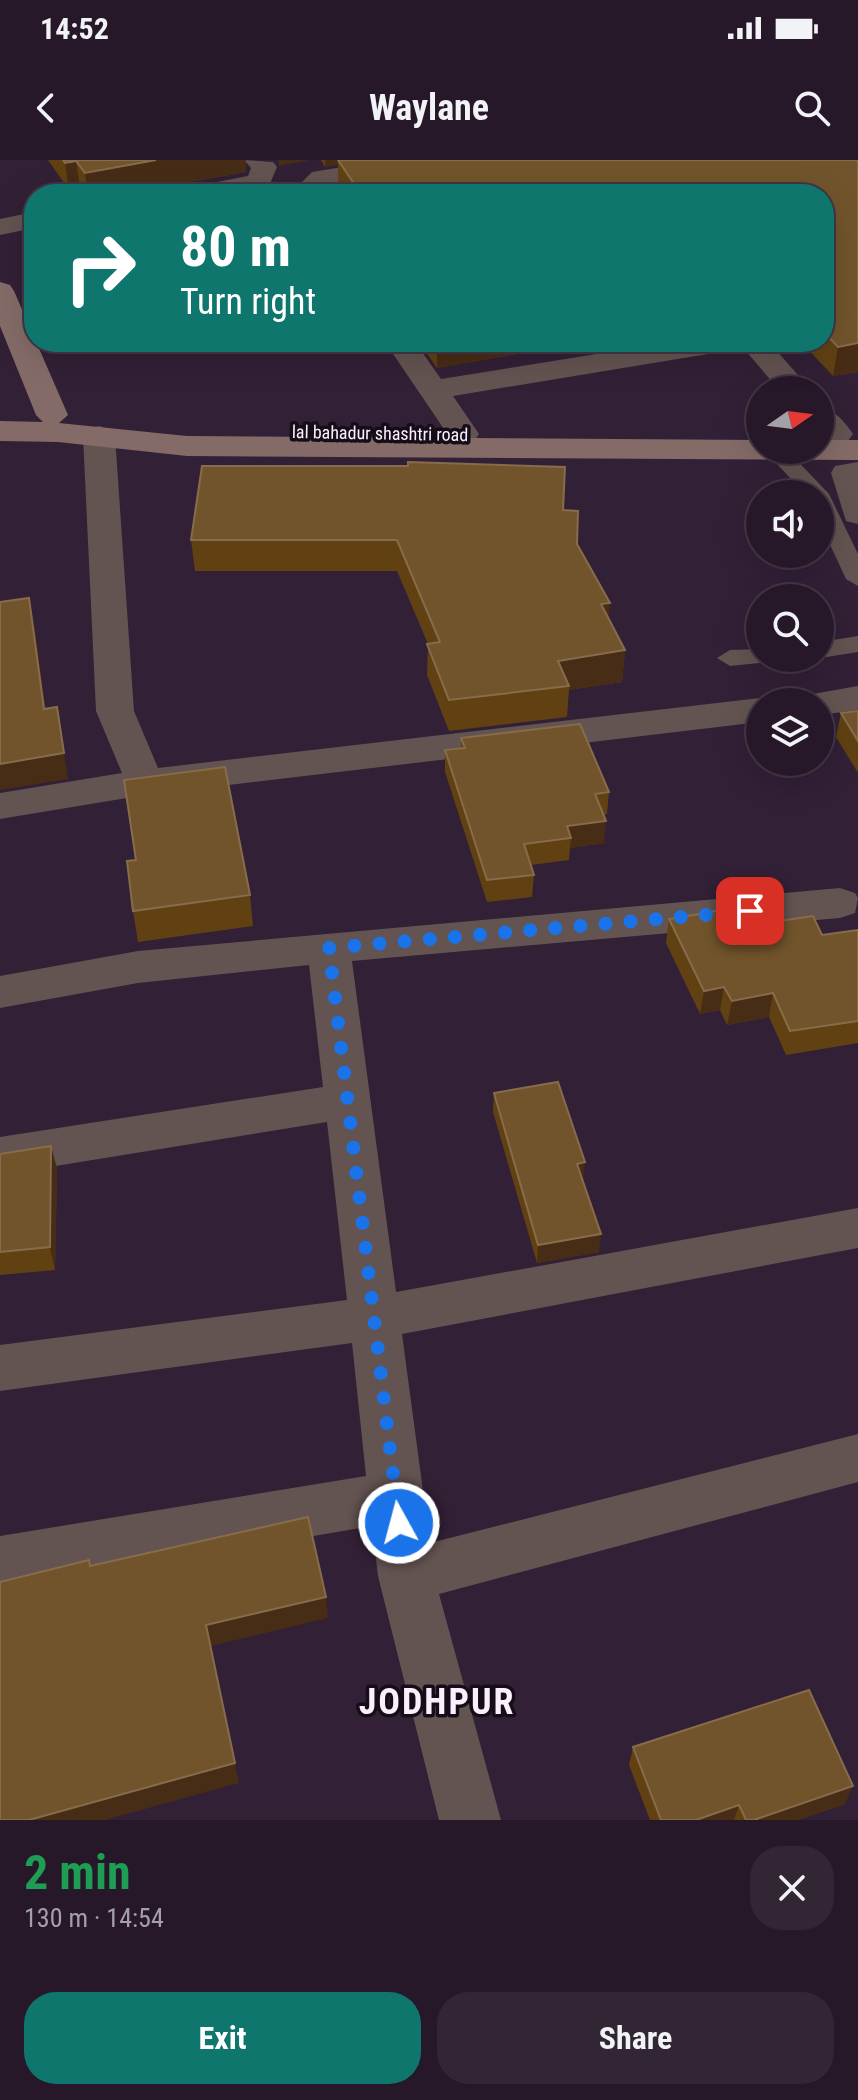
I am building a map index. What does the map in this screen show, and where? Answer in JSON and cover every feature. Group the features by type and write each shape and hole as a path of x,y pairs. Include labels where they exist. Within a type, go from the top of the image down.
{"main road":[{"path":"0,291 24,349"},
{"path":"25,352 55,423"},
{"name":"lal bahadur shashtri road","path":"0,415 55,423 217,430 746,434"},
{"path":"0,431 55,423 99,436 187,446 746,450"}],"street":[{"path":"314,184 321,178 435,160"},
{"path":"251,184 260,180 261,164 292,162"},
{"path":"0,227 24,222"},
{"path":"407,352 463,434"},
{"path":"433,390 665,352"},
{"path":"762,352 783,376"},
{"path":"99,436 115,711 145,782"},
{"path":"858,472 847,473 858,514"},
{"path":"834,701 858,698"},
{"path":"0,806 145,782 746,712"},
{"path":"0,992 138,967 840,903"},
{"path":"329,948 406,1576 470,1820"},
{"path":"0,1156 347,1101"},
{"path":"0,1368 373,1318 858,1228"},
{"path":"406,1576 858,1458"},
{"path":"0,1563 395,1497"}],"lane":[{"path":"788,464 804,480"},
{"path":"834,528 858,579"},
{"path":"834,648 858,644"},
{"path":"730,658 746,657"}],"building":[{"path":"63,160 156,160 85,173 76,161 65,163"},
{"path":"338,160 858,160 858,343 838,347 834,343 834,184 354,184"},
{"path":"408,462 565,467 563,510 578,511 577,544 610,603 601,604 625,650 558,661 569,686 449,700 427,644 440,642 397,540 191,540 202,466 408,466"},
{"path":"29,598 44,709 57,707 64,753 0,764 0,602"},
{"path":"858,711 858,741 841,713"},
{"path":"580,724 609,792 595,794 606,821 567,826 571,838 524,844 534,875 487,880 445,750 465,748 461,738"},
{"path":"225,767 250,895 133,911 127,861 136,860 124,780"},
{"path":"722,910 731,928 813,916 822,935 858,930 858,1021 790,1031 773,993 732,1001 724,987 704,991 669,919"},
{"path":"558,1082 585,1162 577,1164 601,1234 538,1245 494,1093"},
{"path":"51,1146 50,1247 0,1252 0,1154"},
{"path":"308,1517 326,1597 206,1625 235,1763 29,1820 0,1820 0,1582 89,1560 90,1566"},
{"path":"809,1690 853,1786 754,1820 746,1820 739,1805 696,1820 661,1820 633,1747"}],"district":[{"name":"JODHPUR","path":"437,1702"}],"route":[{"path":"399,1523 329,948 750,911"}]}
